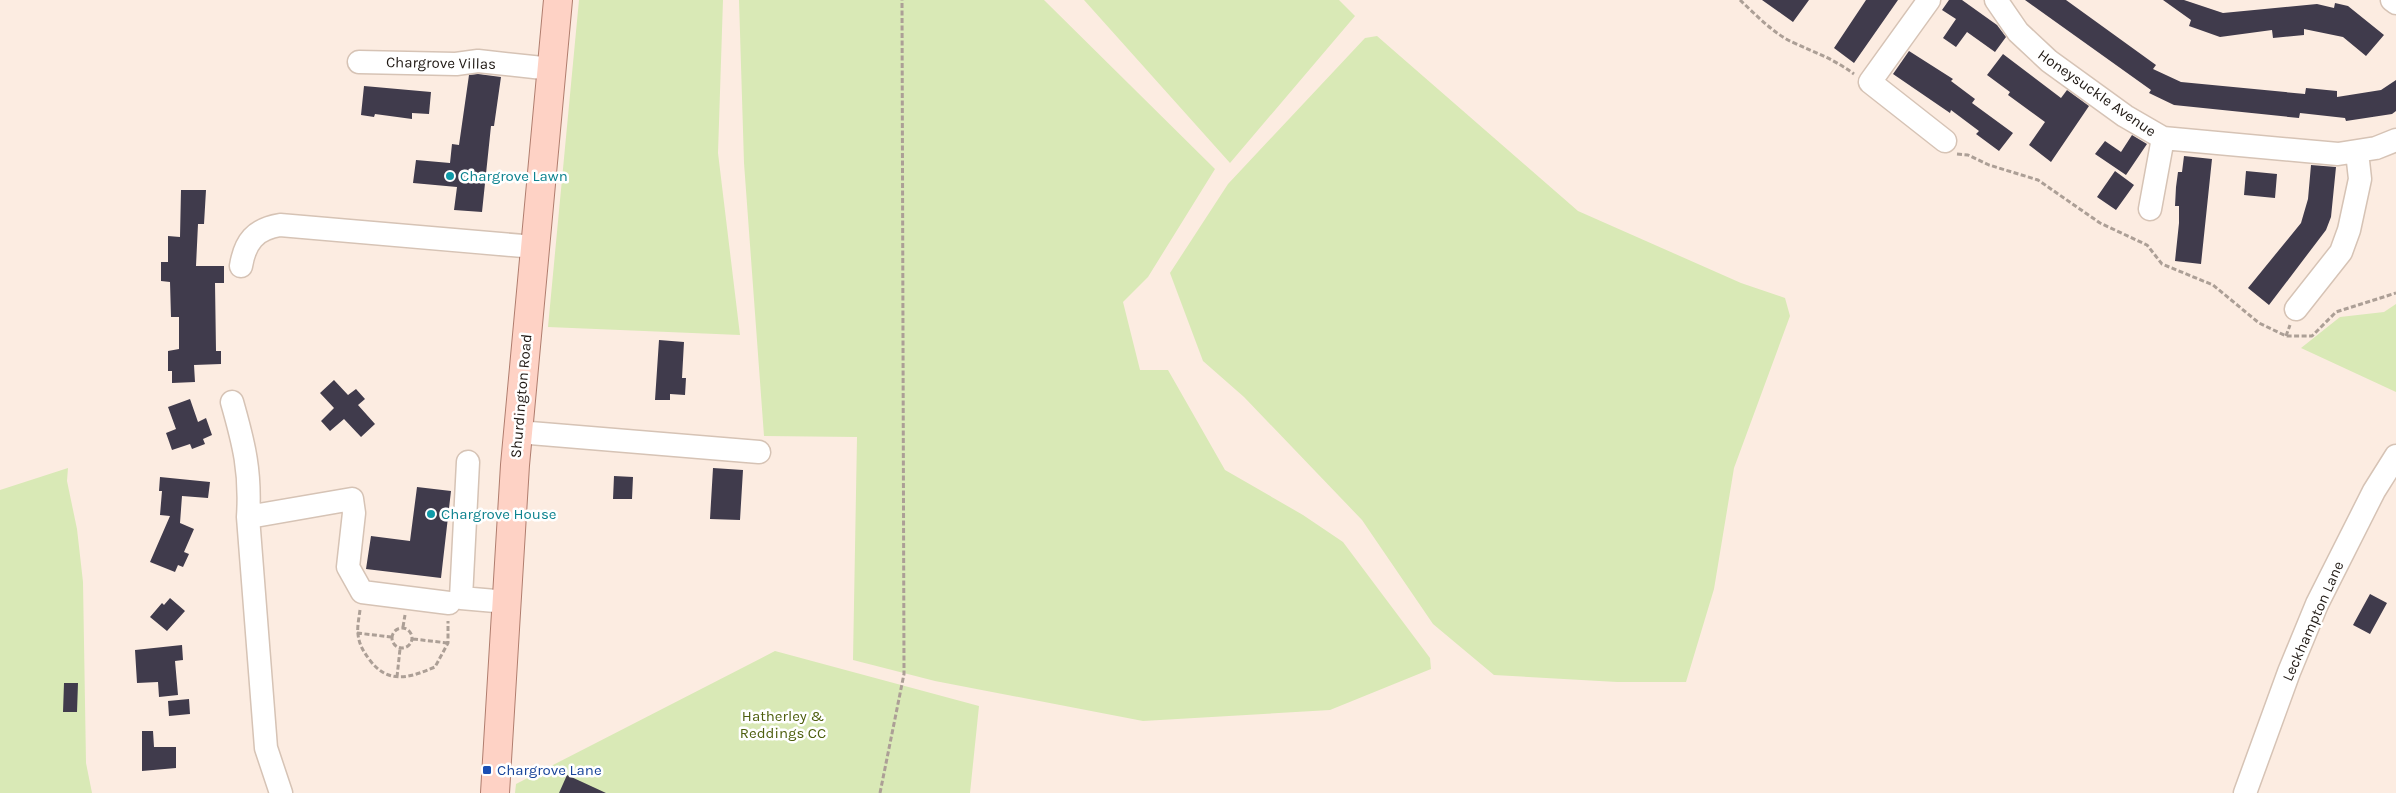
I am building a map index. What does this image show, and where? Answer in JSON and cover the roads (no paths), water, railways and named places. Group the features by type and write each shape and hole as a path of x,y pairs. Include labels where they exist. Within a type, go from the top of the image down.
{"main road":[{"name":"Shurdington Road","path":"495,793 518,432 558,0"}],"street":[{"path":"1929,0 1870,82 1948,147"},
{"name":"Honeysuckle Avenue","path":"1996,0 2018,32 2044,57 2117,110 2163,138 2320,153 2357,152 2396,140"},
{"path":"2392,0 2396,3"},
{"name":"Chargrove Villas","path":"359,62 456,64 478,61 552,70"},
{"name":"Honeysuckle Avenue","path":"2150,209 2163,138"},
{"path":"2296,309 2341,252 2349,230 2360,179 2357,152"},
{"path":"241,266 244,251 252,238 264,229 280,225 535,246"},
{"path":"232,402 247,456 248,517 266,748 281,793"},
{"path":"518,432 759,452"},
{"name":"Leckhampton Lane","path":"2245,793 2289,672 2317,604 2374,491 2396,456"},
{"path":"468,462 461,598 506,602"},
{"path":"248,517 352,499 354,513 348,567 362,592 449,603"}],"place":[{"name":"Chargrove Lawn","path":"450,176"},
{"name":"Chargrove House","path":"431,514"},
{"name":"Chargrove Lane","path":"487,770"}],"park label":[{"name":"Hatherley & Reddings CC","path":"783,724"}]}
